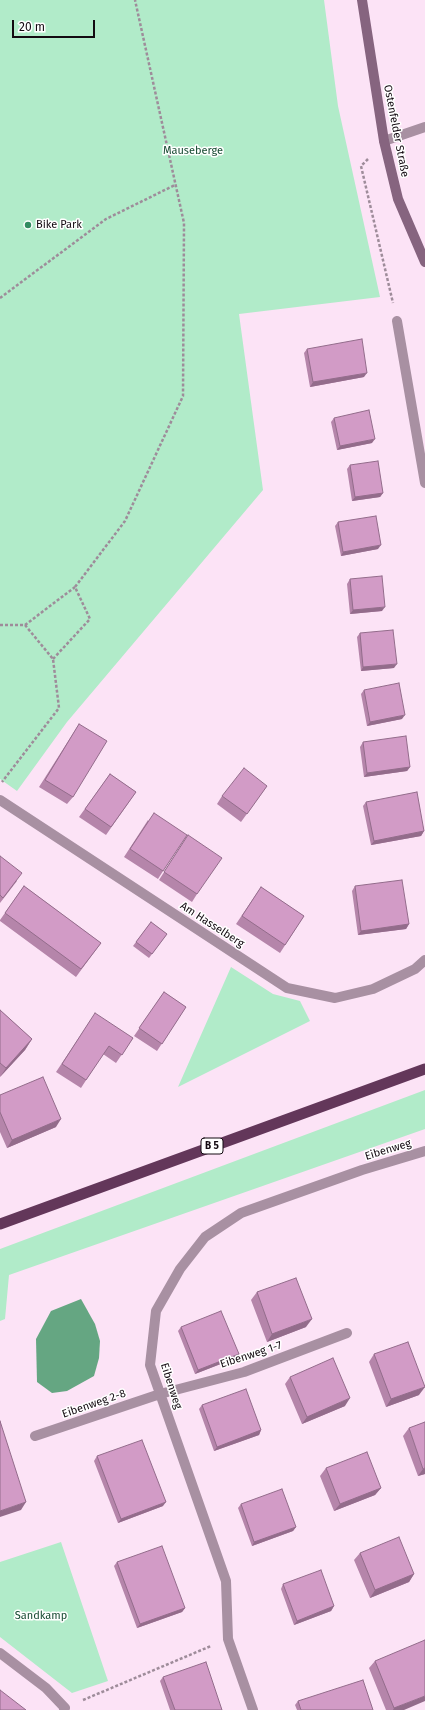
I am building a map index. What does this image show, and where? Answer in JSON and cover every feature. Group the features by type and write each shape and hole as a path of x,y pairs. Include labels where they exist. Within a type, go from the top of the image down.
{"highway":[{"name":"B 5","path":"0,1224 425,1069"}],"main road":[{"name":"Ostenfelder Straße","path":"362,0 384,141 398,199 425,262"}],"street":[{"path":"384,141 425,127"},
{"path":"397,321 425,483"},
{"name":"Am Hasselberg","path":"0,800 287,988 335,998 373,989 415,969 425,960"},
{"name":"Eibenweg","path":"253,1710 228,1639 226,1581 150,1364 156,1310 180,1269 205,1237 241,1213 362,1170 425,1151"},
{"name":"Eibenweg 1-7","path":"160,1394 244,1372 347,1333"},
{"name":"Eibenweg 2-8","path":"35,1436 160,1394"},
{"path":"0,1653 46,1688 64,1709"}],"path":[{"path":"0,626 25,625 75,587 125,521 183,396 184,223 135,0"},
{"path":"384,141 361,166 397,321"},
{"path":"0,298 106,219 175,185"},
{"path":"53,659 90,619 75,587"},
{"path":"0,785 59,708 53,659 25,625"},
{"path":"64,1709 228,1639"}],"green space":[{"name":"Mauseberge","path":"0,0 324,0 338,106 380,297 239,314 263,490 67,722 17,791 0,779"},
{"path":"231,967 273,994 300,1001 310,1021 178,1087"},
{"path":"425,1090 425,1129 9,1275 5,1319 0,1321 0,1249"},
{"name":"Sandkamp","path":"61,1542 108,1681 72,1693 0,1637 0,1562"}],"shaded area":[{"path":"81,1299 95,1324 100,1341 99,1358 94,1376 67,1391 52,1393 37,1382 36,1339 51,1311"}],"building":[{"path":"362,339 367,373 313,382 307,349"},
{"path":"369,410 375,439 340,446 334,418"},
{"path":"378,461 383,493 355,497 350,465"},
{"path":"376,516 381,545 343,552 338,522"},
{"path":"382,576 385,607 353,610 350,579"},
{"path":"393,630 397,664 363,667 360,633"},
{"path":"399,683 405,715 370,722 364,690"},
{"path":"79,724 107,741 73,797 45,780"},
{"path":"406,736 410,767 367,773 363,742"},
{"path":"244,768 267,786 247,814 222,796"},
{"path":"110,774 136,792 111,827 85,809"},
{"path":"417,792 424,831 374,841 366,802"},
{"path":"154,813 187,835 163,871 130,849"},
{"path":"188,835 222,858 197,894 164,872"},
{"path":"0,856 22,873 3,898 0,895"},
{"path":"402,880 409,924 361,931 355,886"},
{"path":"24,886 101,943 81,969 5,913"},
{"path":"261,887 304,916 285,945 242,916"},
{"path":"151,922 167,934 152,954 136,942"},
{"path":"164,992 186,1007 162,1044 139,1028"},
{"path":"0,1010 32,1039 6,1068 0,1063"},
{"path":"95,1013 133,1038 122,1055 109,1046 86,1080 62,1064"},
{"path":"43,1077 61,1119 12,1140 0,1112 0,1095"},
{"path":"296,1278 312,1319 272,1334 257,1292"},
{"path":"221,1311 239,1354 198,1370 181,1327"},
{"path":"408,1342 425,1387 391,1399 374,1354"},
{"path":"333,1358 350,1398 307,1417 290,1377"},
{"path":"246,1389 261,1430 217,1447 202,1405"},
{"path":"0,1421 26,1502 0,1511"},
{"path":"425,1422 425,1468 423,1469 409,1428"},
{"path":"142,1440 166,1502 121,1519 97,1456"},
{"path":"367,1452 381,1488 340,1504 326,1468"},
{"path":"282,1489 296,1527 254,1542 241,1504"},
{"path":"399,1537 414,1574 375,1590 360,1553"},
{"path":"162,1546 185,1608 140,1624 117,1562"},
{"path":"321,1570 334,1606 297,1621 283,1584"},
{"path":"425,1640 425,1696 394,1708 375,1661"},
{"path":"206,1662 222,1710 175,1710 163,1677"},
{"path":"363,1680 373,1710 301,1710 298,1701"},
{"path":"0,1690 26,1710 0,1710"}],"place":[{"name":"Bike Park","path":"28,225"}]}
